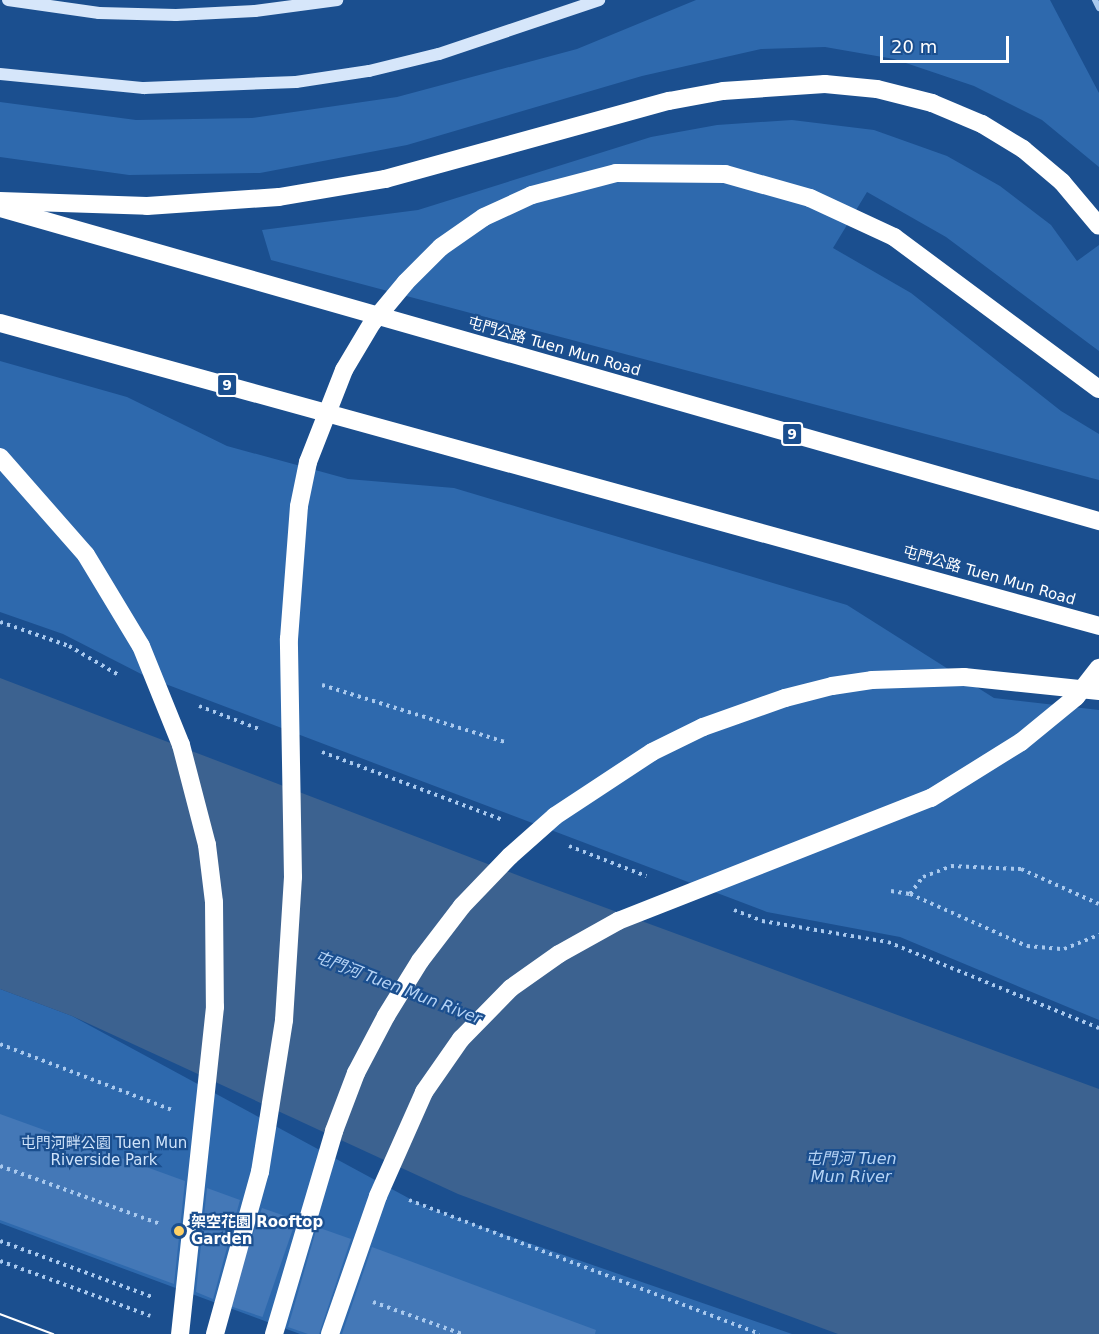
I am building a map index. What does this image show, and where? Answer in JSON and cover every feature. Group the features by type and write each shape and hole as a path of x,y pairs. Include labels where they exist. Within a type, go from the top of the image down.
{"highway":[{"path":"0,201 147,206 289,195 426,168 669,101 734,89 825,84 877,89 932,103 982,124 1023,149 1062,182 1098,224"},
{"path":"214,1334 260,1172 276,1088 287,987 293,877 289,639 292,572 308,462 344,370 372,323 441,247 484,217 566,184 634,172 725,174 781,187 850,214 931,263 1099,389"},
{"name":"屯門公路 Tuen Mun Road","path":"0,208 1099,521"},
{"name":"屯門公路 Tuen Mun Road","path":"0,322 1099,626"},
{"path":"0,457 86,555 141,646 164,698 196,793 214,902 216,955 211,1068 180,1334"},
{"path":"330,1334 378,1196 419,1101 461,1039 511,988 559,954 618,921 931,798 1021,742 1076,697 1099,668"},
{"path":"274,1334 334,1131 356,1073 420,961 462,906 510,856 598,784 652,752 703,727 775,701 872,680 998,678 1099,691"}],"main road":[{"path":"8,0 99,13 176,15 255,11 337,0"},
{"path":"0,74 144,88 296,82 369,71 439,54 599,0"}],"street":[{"path":"1095,0 1099,8"}],"path":[{"path":"316,684 403,707 505,742"},
{"path":"910,894 923,877 951,866 1009,868 1031,873 1099,904"},
{"path":"891,891 910,894 1027,946 1064,949 1099,935"},
{"path":"0,1241 164,1302"},
{"path":"0,1261 155,1318"}],"green space":[{"path":"696,0 1050,0 1099,93 1099,167 1042,120 974,86 894,59 825,47 761,49 642,76 407,145 260,173 129,175 0,157 0,102 136,120 252,118 397,97 577,49"},
{"path":"792,120 874,130 947,156 1000,186 1051,225 1077,261 1099,245 1099,351 946,237 867,192 833,248 911,293 1061,411 1099,434 1099,480 271,260 262,230 418,210 651,137 717,125"},
{"path":"0,361 127,397 227,446 348,479 454,488 847,605 994,698 1099,710 1099,1020 900,937 767,912 147,677 63,634 0,612"},
{"name":"屯門河畔公園 Tuen Mun Riverside Park","path":"0,989 72,1016 425,1207 792,1334 300,1334 0,1223"}],"water":[{"name":"屯門河 Tuen Mun River","path":"0,678 530,880 1099,1089 1099,1334 838,1334 458,1194 72,1016 0,989"}],"building":[{"path":"0,1114 185,1181 174,1284 0,1220"},
{"path":"207,1188 240,1200 213,1299 196,1292"},
{"path":"262,1208 296,1220 263,1317 228,1305"},
{"path":"317,1227 351,1239 319,1334 308,1334 288,1327"},
{"path":"372,1247 596,1330 595,1334 342,1334"}],"tram line":[{"path":"0,1314 53,1334"}],"place":[{"name":"架空花園 Rooftop Garden","path":"179,1231"}]}
